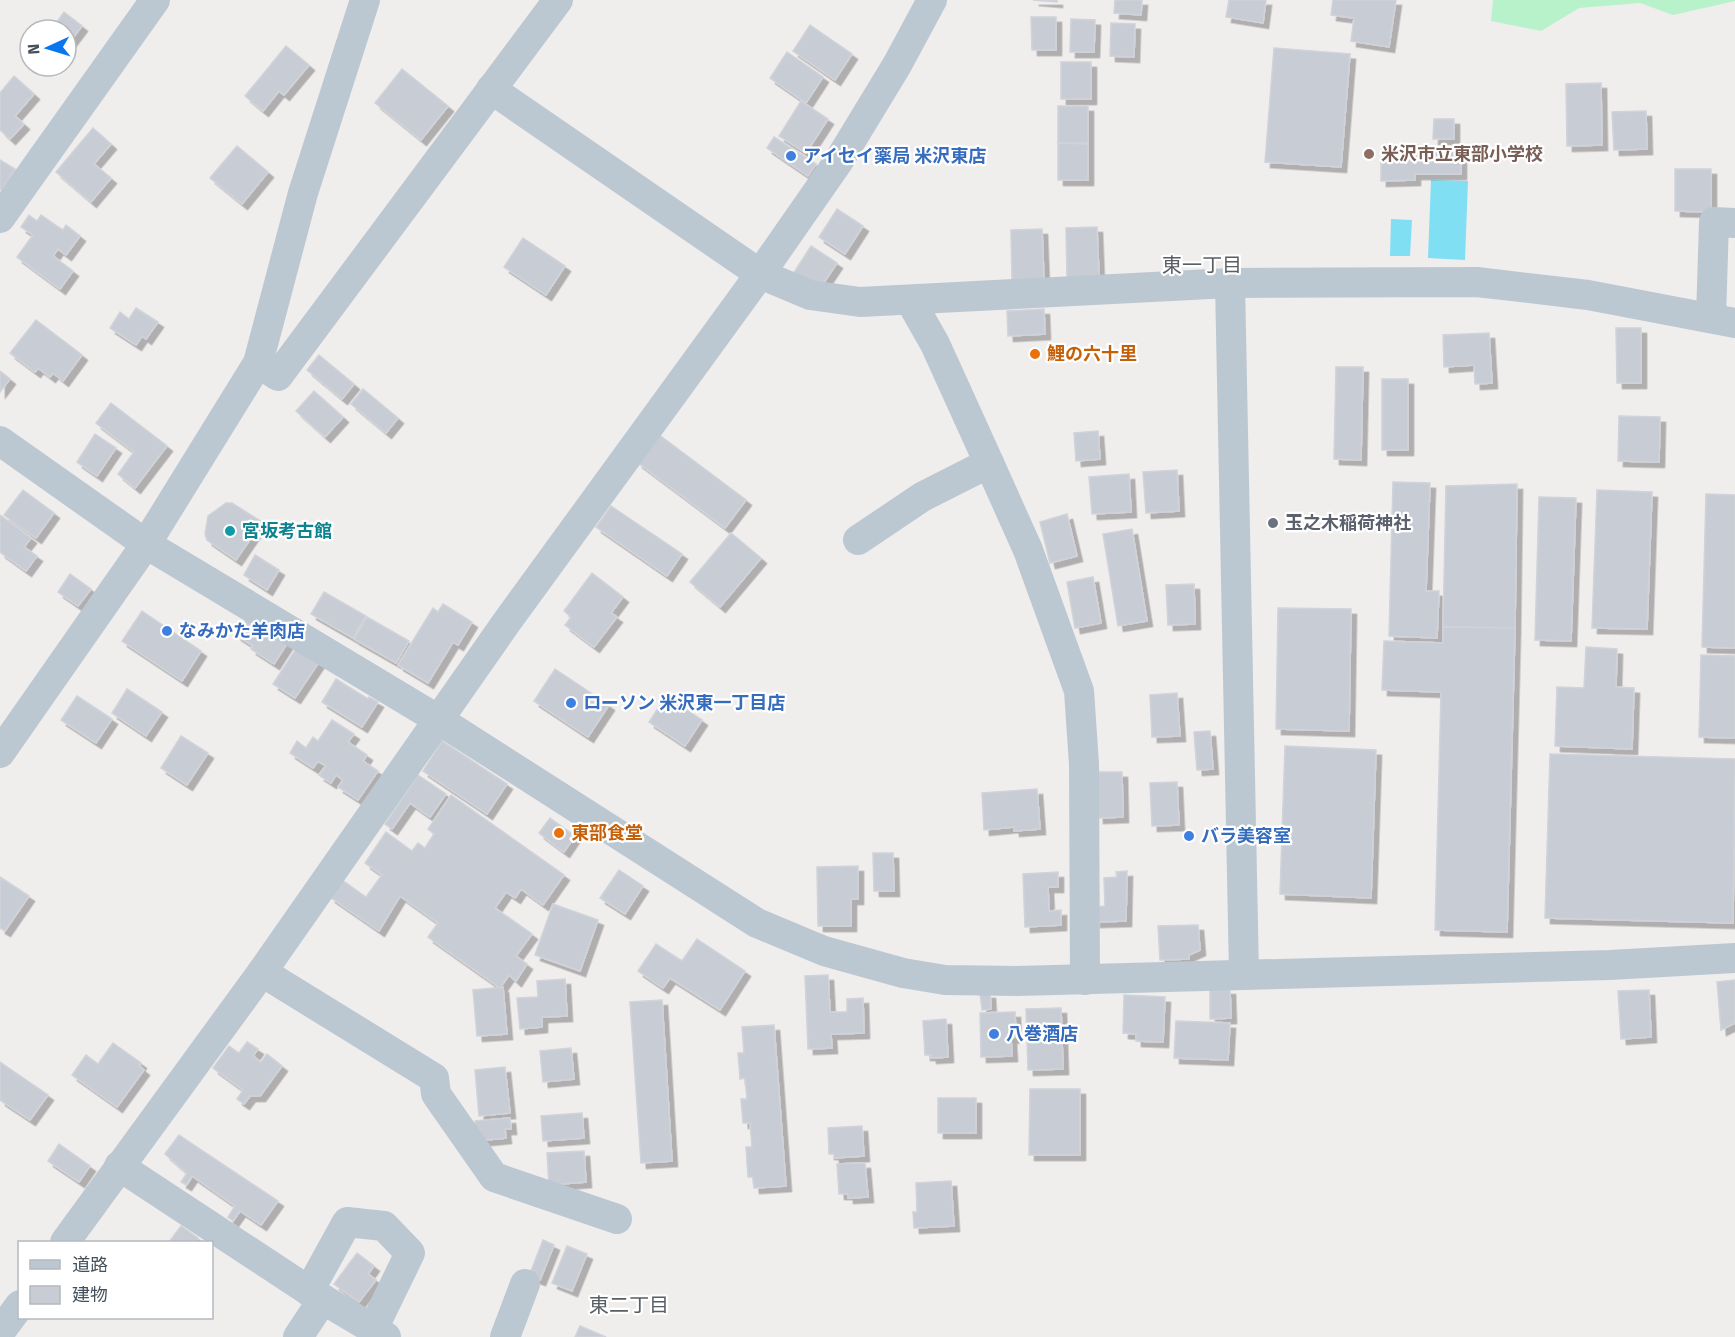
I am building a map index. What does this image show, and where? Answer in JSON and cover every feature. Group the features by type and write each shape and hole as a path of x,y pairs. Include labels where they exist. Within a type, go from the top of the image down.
{"street":[{"path":"0,218 155,0"},
{"path":"0,753 146,544 258,363 303,193 365,0"},
{"path":"258,363 278,376 558,0"},
{"path":"66,1241 262,972 506,623 760,274 838,162 932,0"},
{"path":"491,89 760,274 810,294 860,302 1230,283 1477,282 1588,295 1723,321 1714,222 1735,223"},
{"path":"1230,283 1244,974"},
{"path":"910,300 935,344 1028,550 1079,691 1084,764 1085,980"},
{"path":"0,441 146,544 439,720 757,923 867,965 945,980 1085,980 1610,965 1735,958"},
{"path":"858,540 922,497 988,463"},
{"path":"262,972 434,1078 436,1094 494,1177 617,1219"},
{"path":"119,1166 316,1295 380,1333 410,1253 384,1226 347,1222 316,1295 298,1337"},
{"path":"505,1337 525,1284"},
{"path":"0,1332 18,1308"}],"green space":[{"path":"1493,0 1735,1 1673,15 1640,3 1579,8 1541,31 1491,21"}],"water":[{"path":"1431,180 1468,181 1465,260 1428,258"},
{"path":"1391,219 1412,220 1410,256 1390,256"}],"building":[{"path":"1033,0 1057,0 1057,2"},
{"path":"1115,0 1142,0 1141,15 1114,13"},
{"path":"1229,0 1266,0 1263,23 1226,17"},
{"path":"1333,0 1396,0 1389,47 1351,41 1354,18 1331,15"},
{"path":"64,12 72,18 60,18"},
{"path":"1031,17 1056,17 1056,50 1032,50"},
{"path":"1071,19 1095,20 1094,52 1070,52"},
{"path":"1111,23 1135,24 1134,57 1110,56"},
{"path":"810,25 852,54 835,80 793,51"},
{"path":"286,46 309,65 284,95 279,91 263,111 245,96"},
{"path":"1274,48 1350,54 1341,167 1265,162"},
{"path":"787,52 823,77 806,103 770,78"},
{"path":"1061,62 1091,62 1091,99 1061,99"},
{"path":"402,69 448,106 421,140 375,103"},
{"path":"14,76 34,94 15,116 24,124 10,139 0,130 0,93"},
{"path":"1601,83 1602,145 1567,146 1566,84"},
{"path":"801,101 828,119 806,153 779,136"},
{"path":"1058,106 1088,106 1088,143 1058,143"},
{"path":"1646,111 1647,149 1614,150 1612,112"},
{"path":"1434,119 1454,119 1454,139 1433,139"},
{"path":"93,128 111,144 94,164 111,178 91,202 56,172"},
{"name":"アイセイ薬局 米沢東店","path":"774,137 816,164 808,176 767,148"},
{"path":"1058,143 1088,144 1088,180 1058,180"},
{"path":"1401,145 1418,145 1418,151 1461,150 1461,174 1415,174 1415,180 1381,181 1381,161 1402,161"},
{"path":"237,146 268,172 242,204 210,178"},
{"path":"0,160 15,169 2,190 0,189"},
{"path":"1675,169 1711,169 1711,212 1675,211"},
{"path":"837,209 863,226 845,254 819,237"},
{"path":"29,215 37,221 41,215 63,230 66,225 80,236 66,255 58,249 53,256 73,271 60,289 17,257 33,235 21,227"},
{"path":"1097,227 1099,277 1067,278 1066,228"},
{"path":"1042,229 1044,280 1012,281 1011,230"},
{"path":"523,238 565,266 546,295 504,267"},
{"path":"811,246 837,263 819,290 793,274"},
{"path":"136,308 158,322 146,339 142,336 136,345 110,328 120,312 129,319"},
{"path":"1044,309 1045,334 1008,336 1007,311"},
{"path":"36,320 82,355 63,381 53,373 50,377 38,368 35,372 10,353"},
{"path":"1616,328 1641,328 1641,383 1617,383"},
{"path":"1489,333 1492,383 1475,384 1474,365 1444,367 1443,335"},
{"path":"319,355 354,384 342,399 307,370"},
{"path":"1336,367 1363,367 1361,460 1334,459"},
{"path":"0,371 10,379 0,392"},
{"path":"1382,379 1408,379 1408,450 1382,450"},
{"path":"363,389 398,418 386,433 351,404"},
{"path":"314,391 343,417 325,437 296,411"},
{"path":"111,403 167,446 135,488 118,474 134,452 96,423"},
{"path":"1619,416 1660,417 1659,462 1618,461"},
{"path":"1098,431 1100,459 1076,461 1074,433"},
{"path":"95,434 116,448 97,476 77,462"},
{"path":"658,434 746,500 725,528 637,462"},
{"path":"1177,470 1179,511 1146,513 1143,472"},
{"path":"1129,474 1131,512 1092,514 1089,477"},
{"path":"1393,482 1430,483 1426,591 1439,591 1437,638 1389,636"},
{"path":"1517,484 1515,628 1443,627 1446,486"},
{"path":"23,490 54,513 36,538 4,515"},
{"path":"1597,490 1652,492 1647,629 1592,628"},
{"path":"1706,494 1735,495 1735,648 1702,647"},
{"path":"1539,497 1576,498 1571,641 1535,640"},
{"name":"宮坂考古館","path":"226,503 232,503 262,522 236,560 207,540 205,534 208,516"},
{"path":"611,506 682,554 667,576 596,527"},
{"path":"1067,514 1077,556 1050,563 1040,522"},
{"path":"0,515 31,538 24,547 37,556 26,571 0,552"},
{"path":"1132,529 1147,621 1118,626 1103,534"},
{"path":"731,533 761,558 720,607 690,582"},
{"path":"255,555 279,570 267,590 244,575"},
{"path":"592,573 623,597 611,613 617,617 594,647 565,625 571,617 564,611"},
{"path":"70,574 91,589 78,606 58,592"},
{"path":"1093,577 1101,623 1075,628 1067,582"},
{"path":"1194,584 1195,624 1168,625 1166,585"},
{"path":"324,592 366,616 353,638 311,614"},
{"path":"443,604 472,622 458,645 453,642 428,683 398,665 433,608 438,612"},
{"path":"1278,608 1351,609 1349,731 1276,729"},
{"path":"142,611 201,651 182,681 122,641"},
{"path":"250,614 290,639 274,664 251,649 253,646 236,635"},
{"path":"367,617 409,641 396,663 354,639"},
{"path":"1443,627 1515,628 1507,932 1435,930 1441,692 1382,690 1384,641 1443,643"},
{"path":"299,644 321,659 295,698 273,684"},
{"path":"1586,647 1617,649 1616,687 1634,688 1632,749 1555,746 1557,687 1584,688"},
{"path":"1701,655 1735,656 1735,738 1699,737"},
{"name":"ローソン 米沢東一丁目店","path":"555,669 609,705 588,737 534,701"},
{"path":"336,679 368,699 369,697 378,702 362,727 322,702"},
{"path":"127,689 162,712 146,736 112,713"},
{"path":"1177,693 1180,736 1152,737 1150,695"},
{"path":"77,696 112,719 96,743 61,720"},
{"path":"666,696 702,720 685,746 649,722"},
{"path":"332,720 354,734 348,742 367,755 363,761 378,771 358,800 338,787 343,780 336,775 331,783 319,775 326,766 318,761 313,768 290,753 297,741 306,748 313,737 318,741"},
{"path":"1210,731 1213,769 1197,770 1194,732"},
{"path":"181,736 208,753 187,785 161,768"},
{"path":"442,741 507,784 487,814 423,771"},
{"path":"1285,746 1376,750 1371,898 1280,894"},
{"path":"1550,754 1735,759 1733,923 1545,918"},
{"path":"1097,772 1122,772 1123,817 1098,818"},
{"path":"418,775 446,794 430,817 410,803 392,829 385,824"},
{"path":"1177,782 1179,825 1152,826 1150,783"},
{"path":"1037,789 1040,829 1014,831 1014,827 984,830 982,793"},
{"path":"451,795 564,875 543,905 521,889 515,898 506,892 495,908 532,934 516,956 527,964 516,981 509,975 500,988 428,937 438,923 400,896 379,931 330,897 342,880 366,897 382,875 365,863 386,832 412,851 418,843 425,848 434,834 428,829"},
{"path":"550,818 575,836 564,852 539,833"},
{"path":"873,853 893,853 894,891 874,891"},
{"path":"858,866 858,899 851,899 851,926 818,926 817,867"},
{"path":"619,870 643,886 625,914 600,898"},
{"path":"1127,871 1126,921 1095,922 1095,907 1105,906 1104,878 1117,877 1116,872"},
{"path":"1058,872 1058,887 1048,887 1049,911 1061,910 1061,925 1025,927 1023,874"},
{"path":"0,877 29,896 5,931 0,928"},
{"path":"553,904 598,920 580,971 535,955"},
{"path":"1198,925 1200,950 1189,955 1189,959 1160,960 1158,926"},
{"path":"697,939 745,971 720,1010 670,978 663,988 638,971 656,944 682,961"},
{"path":"828,975 830,1012 847,1012 847,999 863,998 864,1033 831,1034 832,1048 808,1049 805,976"},
{"path":"565,979 567,1016 542,1017 542,1027 520,1029 517,998 538,997 537,981"},
{"path":"1735,980 1735,1023 1721,1030 1717,982"},
{"path":"503,987 507,1034 477,1036 473,990"},
{"path":"1230,989 1231,1018 1210,1019 1210,990"},
{"path":"1649,990 1651,1037 1621,1039 1618,991"},
{"path":"980,993 990,993 991,1009 982,1010"},
{"path":"1124,995 1165,997 1163,1042 1136,1041 1136,1034 1123,1033"},
{"path":"662,1000 672,1161 641,1163 630,1002"},
{"path":"1061,1008 1063,1069 1028,1070 1026,1009"},
{"path":"1015,1012 1016,1037 1011,1038 1012,1056 981,1057 980,1013"},
{"path":"946,1019 948,1057 931,1058 931,1055 925,1055 923,1021"},
{"path":"1176,1021 1230,1023 1228,1060 1174,1058"},
{"path":"774,1025 786,1186 754,1188 753,1177 748,1177 746,1147 752,1147 750,1123 743,1123 741,1099 747,1099 745,1078 740,1079 738,1053 744,1053 742,1027"},
{"path":"247,1042 258,1049 253,1056 261,1062 267,1054 282,1066 260,1096 250,1096 244,1104 237,1099 243,1090 213,1068 229,1046 239,1053"},
{"path":"113,1043 141,1063 139,1066 144,1070 117,1107 72,1075 86,1055 98,1064"},
{"path":"571,1048 574,1079 543,1082 540,1051"},
{"path":"0,1062 48,1095 30,1120 0,1100"},
{"path":"505,1067 510,1113 479,1116 475,1070"},
{"path":"1030,1089 1080,1089 1080,1155 1029,1155"},
{"path":"938,1098 976,1098 976,1133 938,1133"},
{"path":"582,1113 584,1138 543,1141 541,1116"},
{"path":"510,1118 511,1129 505,1129 506,1138 476,1141 475,1121"},
{"path":"862,1126 864,1156 834,1158 834,1154 829,1154 828,1128"},
{"path":"179,1135 278,1201 261,1225 240,1211 233,1221 228,1217 235,1206 192,1176 186,1185 181,1182 187,1173 165,1154"},
{"path":"59,1144 90,1166 79,1182 48,1161"},
{"path":"584,1151 586,1182 549,1185 547,1153"},
{"path":"865,1163 868,1197 848,1198 848,1194 839,1194 837,1164"},
{"path":"951,1181 954,1226 914,1228 913,1212 917,1212 916,1183"},
{"path":"181,1226 198,1238 196,1241 170,1241"},
{"path":"543,1240 554,1245 540,1280 529,1276"},
{"path":"567,1246 587,1254 572,1291 552,1283"},
{"path":"357,1253 374,1266 368,1274 376,1280 359,1302 334,1284"},
{"path":"580,1326 606,1337 575,1337"}],"place":[{"name":"米沢市立東部小学校","path":"1369,154"},
{"name":"アイセイ薬局 米沢東店","path":"791,156"},
{"name":"鯉の六十里","path":"1035,354"},
{"name":"玉之木稲荷神社","path":"1273,523"},
{"name":"宮坂考古館","path":"230,531"},
{"name":"なみかた羊肉店","path":"167,631"},
{"name":"ローソン 米沢東一丁目店","path":"571,703"},
{"name":"東部食堂","path":"559,833"},
{"name":"バラ美容室","path":"1189,836"},
{"name":"八巻酒店","path":"994,1034"}],"district":[{"name":"東一丁目","path":"1202,265"},
{"name":"東二丁目","path":"629,1305"}]}
